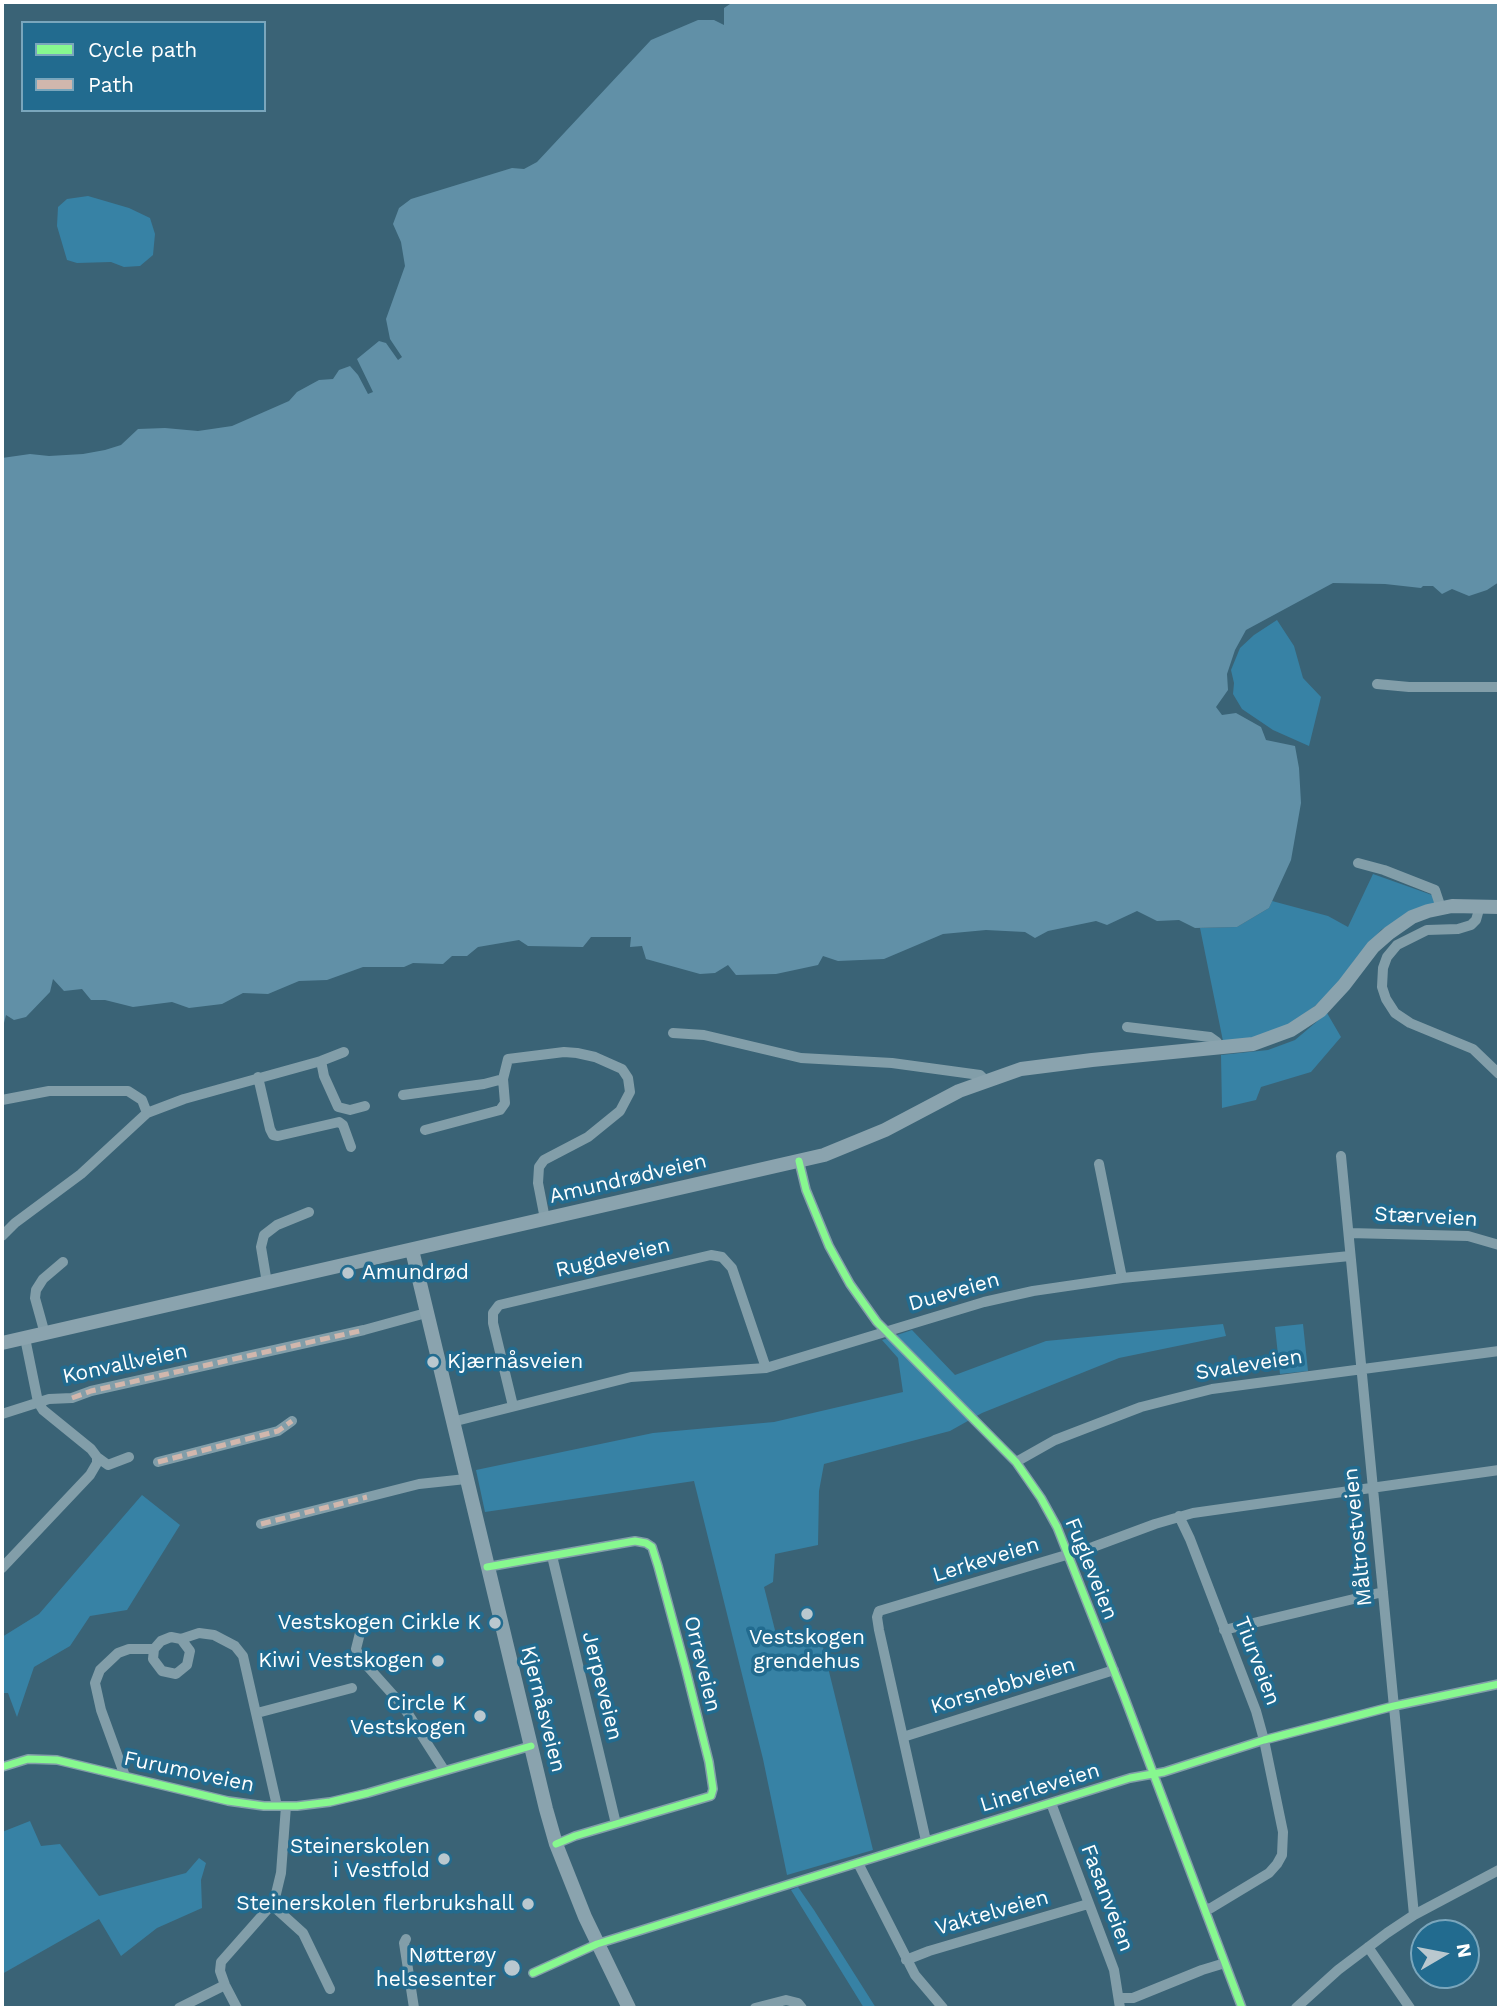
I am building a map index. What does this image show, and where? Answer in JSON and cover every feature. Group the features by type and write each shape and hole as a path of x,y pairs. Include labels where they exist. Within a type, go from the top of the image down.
{"main road":[{"name":"Amundrødveien","path":"2,1343 799,1161 860,1142 985,1080 1043,1065 1219,1049 1274,1038 1305,1022 1328,1003 1373,947 1388,933 1412,918 1441,908 1499,907"},
{"name":"Kjernåsveien","path":"412,1250 556,1844 597,1944 629,2008"}],"street":[{"path":"1377,684 1409,687 1499,687"},
{"path":"1358,863 1435,890 1441,908"},
{"path":"1480,906 1476,920 1471,925 1458,929 1427,930 1397,945 1387,957 1383,968 1382,987 1395,1013 1410,1023 1473,1049 1499,1074"},
{"path":"1127,1027 1210,1038 1217,1042 1219,1049"},
{"name":"Amundrødveien","path":"673,1033 704,1035 801,1058 892,1063 980,1075 985,1080"},
{"path":"2,1236 15,1223 81,1174 147,1113 184,1099 321,1061 344,1052"},
{"path":"425,1130 500,1110 505,1103 503,1079 508,1059 564,1052 577,1053 595,1057 622,1069 628,1077 630,1092 620,1111 589,1137 544,1160 540,1167 538,1183 545,1219"},
{"path":"321,1061 324,1076 338,1107 350,1110 365,1106"},
{"path":"258,1077 273,1135 340,1122 351,1147"},
{"path":"403,1095 503,1079"},
{"path":"2,1100 49,1091 128,1091 139,1096 147,1113"},
{"name":"Måltrostveien","path":"1341,1156 1414,1915"},
{"name":"Fugleveien","path":"799,1161 806,1190 829,1246 850,1284 886,1332 1016,1462 1041,1498 1069,1554 1242,2008"},
{"path":"1099,1164 1122,1279"},
{"path":"267,1283 261,1247 264,1235 271,1228 309,1212"},
{"name":"Stærveien","path":"1349,1233 1447,1234 1468,1236 1499,1245"},
{"name":"Rugdeveien","path":"513,1406 494,1323 493,1313 499,1305 711,1255 722,1257 732,1268 766,1368"},
{"name":"Dueveien","path":"452,1422 637,1376 766,1368 1017,1294 1122,1279 1350,1255"},
{"path":"44,1334 35,1298 36,1290 43,1279 63,1262"},
{"name":"Konvallveien","path":"2,1414 38,1402 72,1398 91,1391 220,1364 365,1330 426,1312"},
{"name":"Konvallveien","path":"25,1338 38,1402 43,1410 97,1457"},
{"name":"Svaleveien","path":"1016,1462 1055,1440 1156,1402 1234,1385 1499,1351"},
{"path":"158,1462 278,1431 292,1421"},
{"path":"2,1568 90,1475 96,1466 97,1457 108,1465 129,1457"},
{"name":"Lerkeveien","path":"926,1841 879,1630 879,1611 1069,1554 1179,1516 1226,1507 1499,1470"},
{"path":"261,1524 419,1484 466,1479"},
{"name":"Tiurveien","path":"1179,1516 1256,1711 1283,1832 1282,1855 1269,1873 1206,1909"},
{"name":"Orreveien","path":"487,1567 635,1541 652,1547 709,1762 713,1789 708,1798 556,1844"},
{"name":"Jerpeveien","path":"552,1556 616,1825"},
{"path":"1224,1630 1383,1592"},
{"path":"361,1629 356,1649 360,1658 403,1706 444,1770"},
{"path":"181,1639 190,1651 187,1665 176,1674 169,1674 158,1668 153,1659 154,1649 165,1638 181,1639 207,1633 224,1639 239,1649 246,1664 282,1806 281,1873 272,1905 221,1962 220,1972 237,2008"},
{"path":"125,1776 100,1710 95,1683 100,1670 118,1653 130,1649 154,1649"},
{"name":"Korsnebbveien","path":"903,1737 1114,1670"},
{"name":"Linerleveien","path":"597,1944 926,1841 1264,1740 1394,1706 1499,1684"},
{"path":"257,1713 352,1688"},
{"name":"Furumoveien","path":"2,1767 28,1759 47,1758 228,1801 282,1806 330,1802 531,1746"},
{"name":"Fasanveien","path":"1051,1803 1114,1970 1120,2003"},
{"path":"858,1863 906,1960 927,1992 943,2008"},
{"path":"1296,2008 1338,1970 1414,1915 1499,1870"},
{"path":"272,1905 303,1933 330,1989"},
{"name":"Vaktelveien","path":"906,1960 1088,1905"},
{"path":"405,1939 414,2008"},
{"path":"533,1973 597,1944"},
{"path":"1368,1947 1410,2008"},
{"path":"1120,2003 1225,1963"},
{"path":"179,2008 225,1985"},
{"path":"755,2008 786,2000 798,2003 802,2008"}],"shaded area":[{"path":"733,2 1499,2 1499,582 1487,590 1469,596 1452,589 1442,594 1433,586 1421,588 1333,583 1246,630 1235,650 1227,674 1228,690 1216,707 1222,715 1236,713 1261,727 1266,740 1295,746 1299,768 1301,803 1291,860 1269,908 1237,927 1195,928 1179,920 1157,921 1137,911 1107,925 1096,921 1048,931 1035,938 1025,932 986,930 943,934 884,959 838,961 823,956 818,965 776,974 736,975 728,965 715,973 700,974 646,959 642,946 630,947 631,937 591,937 583,947 528,946 519,940 478,947 467,956 452,956 443,964 413,963 404,967 363,967 327,980 299,981 268,994 243,993 222,1004 189,1008 172,1002 133,1007 105,1000 91,1000 82,989 64,991 53,979 50,992 26,1017 14,1020 6,1015 2,1031 2,458 30,454 83,454 105,450 121,445 138,429 198,431 232,426 289,401 297,392 319,380 333,379 339,370 350,366 368,394 373,392 357,359 379,341 386,343 398,360 402,357 390,339 386,319 405,266 401,242 393,224 399,208 411,199 512,168 524,169 537,162 651,40 698,20 714,20 724,25 724,8"},
{"path":"88,196 129,208 150,218 155,234 153,255 140,266 124,267 111,262 77,263 67,260 57,226 58,207 67,199"},
{"path":"1277,620 1294,646 1303,678 1321,697 1309,746 1273,730 1242,709 1233,694 1231,670 1240,648"},
{"path":"1373,874 1432,895 1437,904 1414,910 1381,930 1353,962 1339,984 1290,1024 1261,1037 1223,1041 1200,928 1237,927 1269,908 1272,901 1328,916 1348,927"},
{"path":"1327,1013 1341,1037 1311,1072 1261,1087 1256,1100 1222,1108 1221,1055 1268,1050 1295,1040"},
{"path":"1223,1324 1226,1336 1119,1358 982,1413 950,1431 824,1464 819,1491 818,1545 775,1554 773,1582 764,1587 778,1642 819,1631 873,1850 787,1875 763,1759 694,1481 485,1512 476,1470 653,1433 774,1422 903,1392 898,1358 882,1340 912,1330 955,1375 1046,1341"},
{"path":"1303,1324 1308,1371 1280,1374 1275,1327"},
{"path":"142,1495 180,1525 127,1610 90,1616 70,1646 34,1667 17,1717 8,1693 2,1693 2,1637 39,1614"},
{"path":"30,1821 41,1846 60,1844 99,1896 186,1873 199,1858 206,1863 201,1880 202,1908 157,1928 121,1956 99,1919 2,1974 2,1832"},
{"path":"798,1887 876,2008 864,2008 791,1890"}],"marked path":[{"path":"72,1398 91,1391 364,1330"},
{"path":"158,1462 278,1431 292,1421"},
{"path":"261,1524 367,1497"}],"cycle path":[{"path":"799,1161 806,1190 829,1246 850,1284 877,1322 1016,1462 1057,1527 1242,2008"},
{"path":"487,1567 635,1541 652,1547 709,1762 713,1789 711,1796 556,1844"},
{"path":"533,1973 597,1944 1130,1778 1164,1772 1264,1740 1394,1706 1499,1684"},
{"path":"2,1767 28,1759 57,1760 228,1801 264,1806 297,1806 368,1793 531,1746"}],"place":[{"name":"Amundrød","path":"348,1273"},
{"name":"Kjærnåsveien","path":"433,1362"},
{"name":"Vestskogen grendehus","path":"807,1614"},
{"name":"Vestskogen Cirkle K","path":"495,1623"},
{"name":"Kiwi Vestskogen","path":"438,1661"},
{"name":"Circle K Vestskogen","path":"480,1716"},
{"name":"Steinerskolen i Vestfold","path":"444,1859"},
{"name":"Steinerskolen flerbrukshall","path":"528,1904"},
{"name":"Nøtterøy helsesenter","path":"512,1968"}]}
